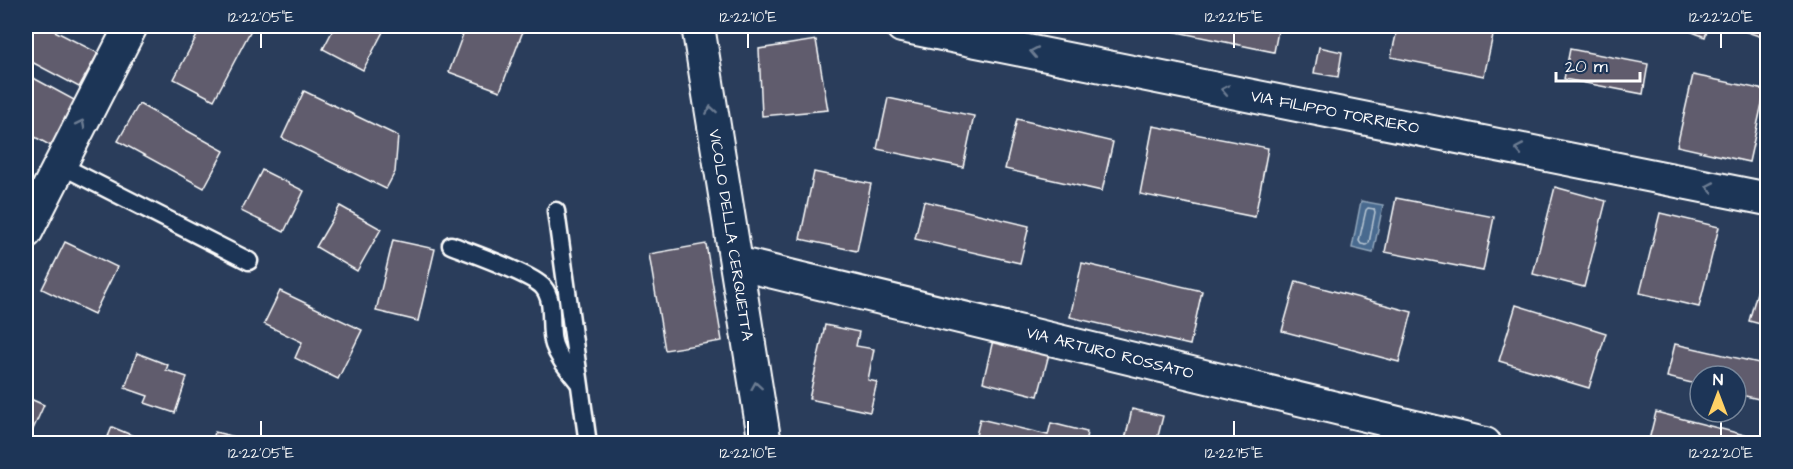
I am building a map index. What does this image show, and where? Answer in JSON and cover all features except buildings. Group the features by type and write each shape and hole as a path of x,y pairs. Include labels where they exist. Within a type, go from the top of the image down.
{"street":[{"path":"26,232 131,26"},
{"name":"VICOLO DELLA CERQUETTA","path":"698,26 765,444"},
{"name":"VIA FILIPPO TORRIERO","path":"902,26 1767,199"},
{"name":"VIA ARTURO ROSSATO","path":"736,264 1485,444"}],"lane":[{"path":"60,165 249,261"},
{"path":"556,211 588,444"},
{"path":"451,245 527,276 544,287 549,299 554,344 559,357 580,384"}],"water":[{"path":"1361,201 1383,205 1373,253 1352,248"}]}
